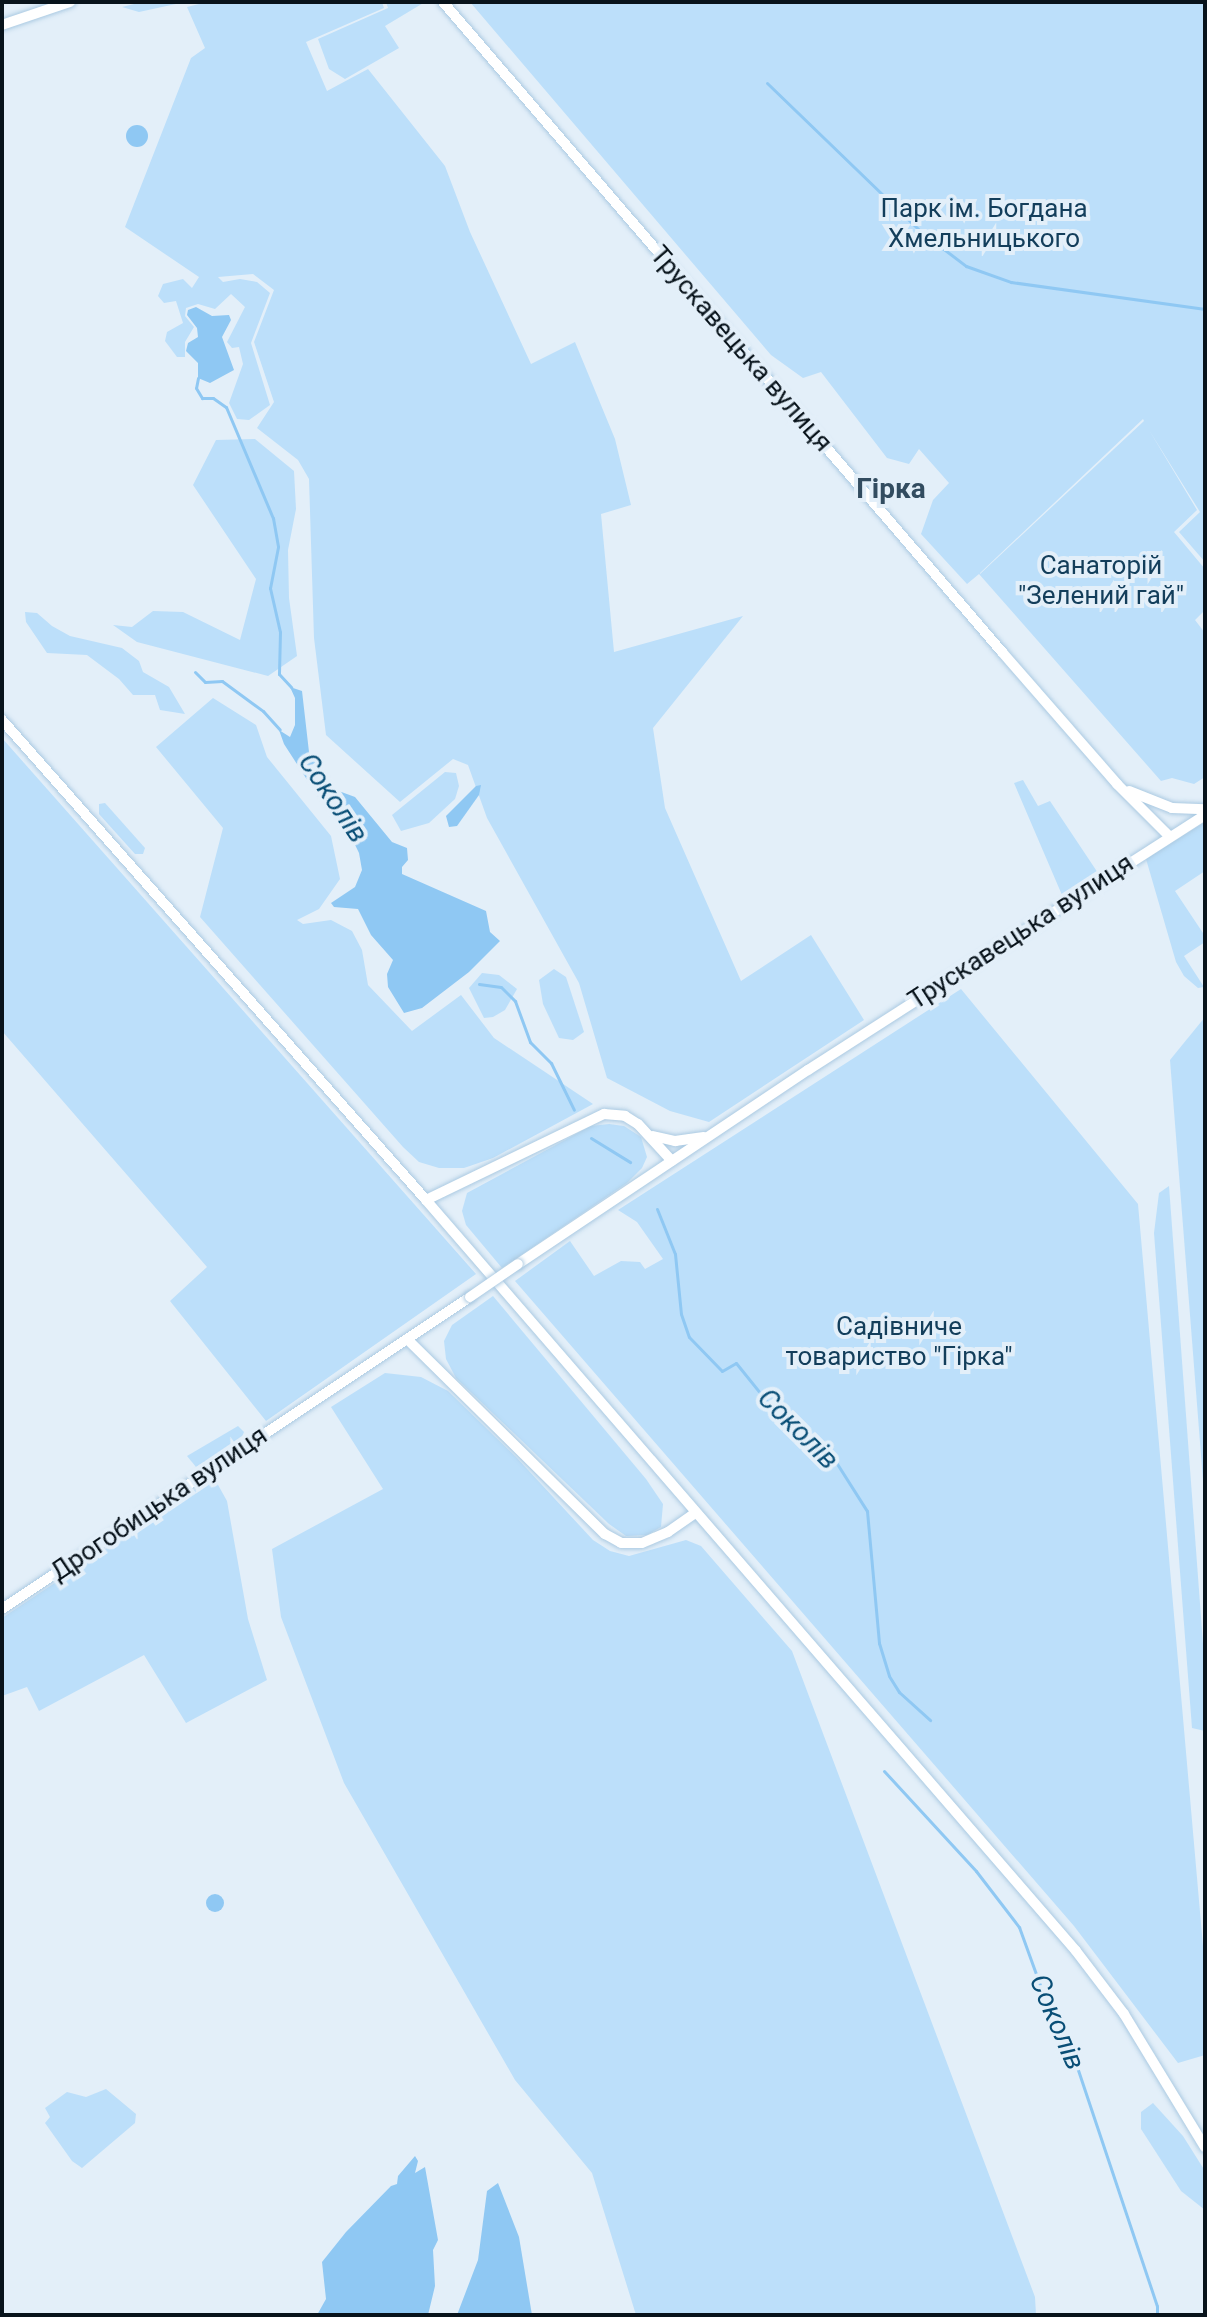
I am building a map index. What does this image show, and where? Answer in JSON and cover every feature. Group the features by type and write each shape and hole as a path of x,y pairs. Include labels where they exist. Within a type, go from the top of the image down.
{"main road":[{"path":"2,25 70,2"},
{"name":"Трускавецька вулиця","path":"443,2 1117,784 1170,837"},
{"path":"2,720 426,1200 1076,1951 1124,2014 1205,2147"},
{"path":"1117,784 1155,804 1205,809"},
{"name":"Трускавецька вулиця","path":"518,1264 872,1028 1205,815"},
{"path":"426,1200 604,1114 625,1116 652,1135 672,1161"},
{"path":"652,1135 675,1141 713,1134"},
{"name":"Дрогобицька вулиця","path":"2,1609 518,1264"},
{"path":"407,1339 605,1534 621,1543 642,1543 668,1532 695,1513"}],"green space":[{"path":"142,2 185,2 139,12 122,7"},
{"path":"207,2 382,2 384,8 306,42 327,91 368,69 445,166 470,232 531,364 575,342 615,439 631,505 601,514 614,652 743,616 653,728 665,808 741,981 811,935 864,1020 709,1122 670,1111 607,1078 579,983 487,818 468,765 453,759 400,802 326,735 314,638 309,479 298,460 257,428 274,402 254,342 274,290 253,274 218,277 223,282 240,279 257,282 270,293 251,343 270,405 249,420 237,419 229,403 243,364 239,347 232,348 227,342 245,307 231,294 215,309 198,304 186,308 185,316 194,327 185,342 185,357 177,357 165,341 167,332 183,323 176,301 164,303 158,296 163,284 183,279 192,288 199,277 125,227 191,58 205,48 187,7"},
{"path":"386,2 425,2 385,26 399,48 345,79 329,69 318,39 388,8"},
{"name":"Парк ім. Богдана Хмельницького","path":"470,2 1205,2 1205,562 1179,532 1200,512 1149,430 1197,510 1174,532 1205,569 1205,610 1195,620 1205,633 1205,777 1194,784 1172,778 1161,781 979,574 967,584 921,534 933,500 949,483 919,449 909,464 887,458 821,372 803,378 771,355","holes":["1143,419 1144,421 980,574"]},
{"path":"255,439 294,471 296,509 288,550 289,598 297,656 268,676 137,642 113,625 132,627 153,611 183,612 240,640 256,579 193,485 216,440"},
{"path":"25,612 37,613 70,636 122,648 139,661 143,672 169,687 185,714 160,710 155,695 133,695 119,679 87,655 47,653 26,622"},
{"path":"213,698 256,725 267,757 331,836 340,879 319,909 297,920 303,924 331,920 352,931 362,950 368,985 412,1031 461,995 494,1038 593,1104 493,1158 464,1168 439,1168 419,1162 403,1147 200,917 223,828 156,747"},
{"path":"2,738 476,1274 266,1421 170,1301 207,1267 2,1031"},
{"path":"445,772 456,773 459,786 455,799 429,823 401,831 392,815"},
{"path":"1023,780 1038,806 1050,801 1098,873 1062,895 1014,783"},
{"path":"105,803 145,848 143,854 135,854 99,814 99,804"},
{"path":"1205,822 1205,871 1175,891 1205,936 1205,942 1184,956 1204,987 1198,988 1184,976 1176,962 1146,859"},
{"path":"554,969 566,977 584,1032 573,1040 559,1038 543,1004 539,980"},
{"path":"482,973 499,975 517,989 505,1010 493,1017 484,1018 469,988"},
{"name":"Садівниче товариство \"Гірка\"","path":"961,989 1138,1204 1205,1969 1205,2055 1178,2063 1074,1926 515,1281 570,1241 594,1276 621,1261 640,1262 645,1269 663,1259 637,1222 618,1210"},
{"path":"1205,1017 1205,1506 1170,1060"},
{"path":"591,1126 624,1126 641,1137 647,1157 642,1168 627,1183 502,1268 466,1225 462,1211 467,1193"},
{"path":"1169,1186 1205,1671 1205,1731 1192,1728 1154,1233 1159,1193"},
{"path":"493,1296 646,1479 663,1504 661,1527 647,1535 626,1536 609,1524 456,1378 446,1359 444,1341 452,1325"},
{"path":"385,1373 421,1377 448,1391 516,1457 593,1540 610,1551 629,1556 686,1540 701,1546 792,1651 1035,2297 1036,2315 636,2315 592,2173 515,2080 344,1783 281,1617 272,1549 383,1489 331,1407"},
{"path":"238,1426 244,1432 241,1439 196,1467 187,1456"},
{"path":"208,1481 217,1483 227,1501 248,1619 267,1680 186,1723 144,1655 39,1711 27,1687 2,1696 2,1618"},
{"path":"106,2089 136,2114 135,2123 82,2168 72,2161 45,2123 50,2117 45,2108 67,2092 86,2097"},
{"path":"1153,2103 1183,2136 1205,2171 1205,2210 1181,2191 1141,2129 1141,2112"}],"water":[{"path":"133,125 141,125 148,136 141,147 133,147 126,140 126,132"},
{"path":"196,307 212,316 229,315 231,320 222,337 234,370 210,383 198,378 198,363 186,351 188,343 198,337 197,328 187,315 188,310"},
{"path":"290,687 302,691 309,752 336,790 355,797 392,842 407,848 408,860 402,867 402,874 486,911 490,932 500,941 469,972 422,1008 404,1013 388,987 387,974 393,960 371,935 358,909 334,907 331,903 355,887 362,870 359,853 343,820 324,806 284,744 279,730 290,737 295,725 295,698"},
{"path":"481,785 479,795 457,826 449,827 446,816 476,786"},
{"path":"211,1894 219,1894 224,1903 222,1910 211,1912 206,1907 206,1899"},
{"path":"415,2156 418,2161 415,2173 425,2167 438,2240 433,2250 435,2286 428,2315 317,2315 326,2299 322,2262 346,2232 391,2186 397,2184 398,2176"},
{"path":"498,2183 519,2237 532,2315 457,2315 478,2260 487,2191"}],"waterway":[{"path":"767,83 920,231 966,266 1011,282 1205,309"},
{"name":"Соколів","path":"198,378 196,388 202,398 213,398 226,407 273,518 278,547 270,588 280,632 279,674 291,687"},
{"path":"195,672 205,682 222,681 263,711 280,730"},
{"name":"Соколів","path":"479,984 501,987 515,1001 530,1042 551,1063 574,1110"},
{"name":"Соколів","path":"591,1138 630,1162"},
{"name":"Соколів","path":"657,1209 675,1254 681,1314 689,1337 722,1371 736,1363 781,1419 834,1459 867,1511 879,1643 889,1676 899,1692 930,1720"},
{"name":"Соколів","path":"884,1771 976,1871 1019,1927 1056,2029 1075,2061 1157,2306 1157,2315"}],"district":[{"name":"Гірка","path":"891,489"}],"park label":[{"name":"Санаторій \"Зелений гай\"","path":"1101,581"}]}
